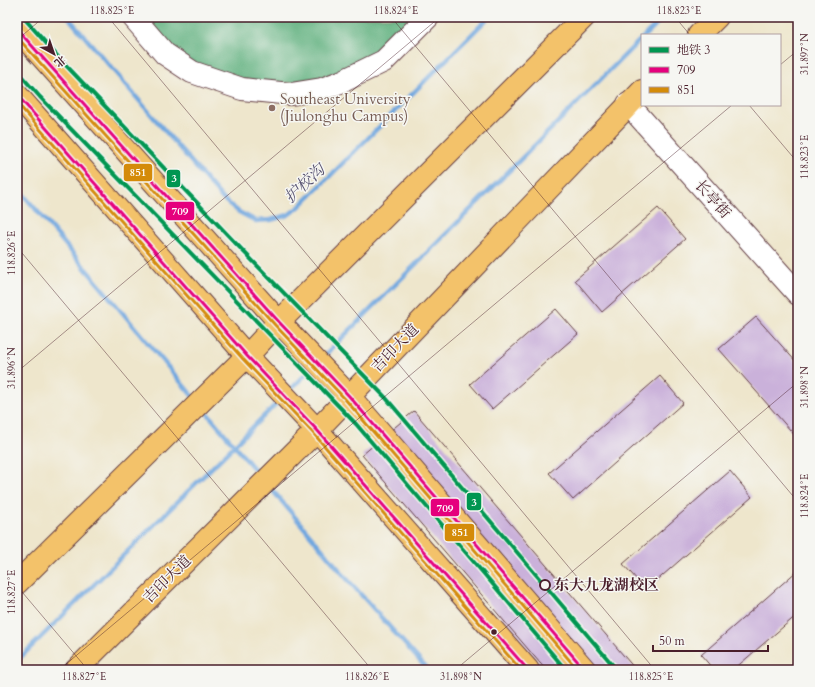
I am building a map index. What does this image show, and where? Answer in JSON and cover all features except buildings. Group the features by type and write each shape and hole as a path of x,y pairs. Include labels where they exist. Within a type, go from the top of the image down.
{"main road":[{"path":"17,583 247,356 279,322 584,17"},
{"path":"700,34 717,17"},
{"path":"17,29 279,322 349,396 585,670"},
{"path":"17,95 247,356 316,430 528,670"},
{"name":"吉印大道","path":"76,670 316,430 635,97"}],"street":[{"path":"133,17 165,54 192,72 242,89 291,94 322,89 343,81 384,60 428,17"},
{"name":"长亭街","path":"642,106 798,294"}],"green space":[{"path":"142,17 420,17 383,54 322,81 265,84 217,75 173,52"}],"waterway":[{"name":"护校沟","path":"68,17 223,199 239,212 256,221 271,220 288,215 299,207 489,17"},
{"path":"646,34 664,17"},
{"path":"322,358 641,39"},
{"path":"17,187 195,399"},
{"path":"288,392 314,366"},
{"path":"17,661 280,400"},
{"path":"202,407 261,477"},
{"path":"268,485 348,580 428,670"}],"metro line":[{"name":"3","path":"23,17 60,59 386,398 617,670"},
{"name":"3","path":"17,71 40,97 356,424 566,670"}],"transit line":[{"name":"709","path":"17,29 279,322 349,396 585,670"},
{"name":"851","path":"17,37 275,325 345,399 578,670"},
{"name":"709","path":"17,95 247,356 317,430 528,670"},
{"name":"851","path":"17,103 243,359 313,433 521,670"}],"place":[{"name":"Southeast University (Jiulonghu Campus)","path":"272,108"},
{"name":"东大九龙湖校区","path":"545,585"}]}
